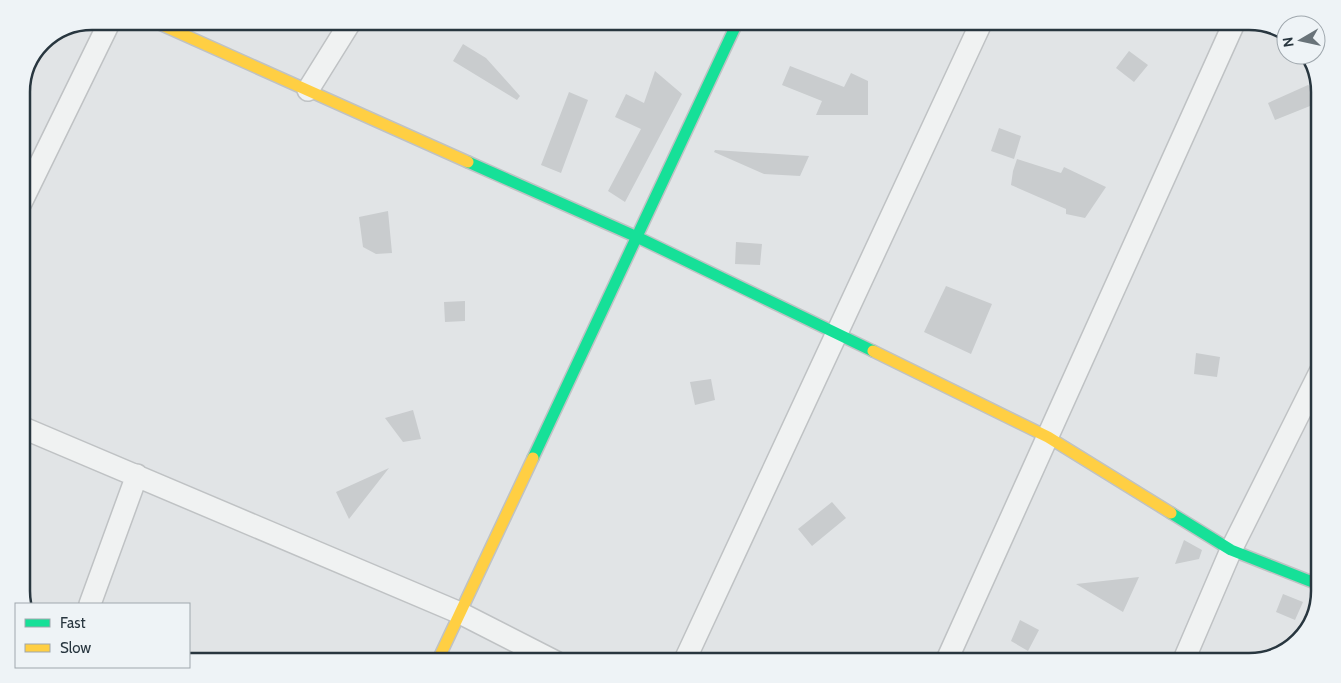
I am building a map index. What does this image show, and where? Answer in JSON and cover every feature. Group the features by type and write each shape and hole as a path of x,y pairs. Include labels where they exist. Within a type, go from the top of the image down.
{"street":[{"path":"30,185 106,30"},
{"path":"173,30 637,237 837,333 1048,437 1231,550 1311,582"},
{"path":"308,90 345,30"},
{"path":"441,653 734,30"},
{"path":"688,653 978,30"},
{"path":"950,653 1231,30"},
{"path":"1187,653 1231,550 1311,390"},
{"path":"30,432 137,475 460,613 538,653"},
{"path":"90,603 137,475"}],"building":[{"path":"463,44 486,58 520,96 517,100 453,61"},
{"path":"1129,51 1148,65 1134,82 1116,68"},
{"path":"790,66 844,87 851,73 868,81 868,115 816,115 822,101 782,85"},
{"path":"655,71 682,94 625,202 608,191 641,129 615,117 626,94 644,103"},
{"path":"1308,85 1311,86 1311,106 1275,120 1268,103"},
{"path":"569,92 588,100 561,173 541,165"},
{"path":"999,128 1021,136 1014,159 991,151"},
{"path":"715,150 809,156 800,176 764,174 714,152"},
{"path":"1017,159 1061,173 1064,167 1106,187 1085,218 1066,214 1066,209 1011,185"},
{"path":"388,211 392,253 376,254 363,247 359,217"},
{"path":"736,242 762,244 760,265 735,264"},
{"path":"946,286 992,304 971,354 924,332"},
{"path":"465,301 465,321 445,322 444,302"},
{"path":"1196,353 1220,357 1217,377 1194,374"},
{"path":"711,379 715,400 695,405 690,382"},
{"path":"413,410 421,439 403,442 385,418"},
{"path":"389,468 349,519 336,492"},
{"path":"832,502 846,518 812,546 798,529"},
{"path":"1184,540 1202,550 1199,559 1175,564"},
{"path":"1139,577 1123,612 1076,584"},
{"path":"1283,594 1303,602 1295,620 1276,612"},
{"path":"1020,620 1039,630 1028,651 1011,641"}],"traffic: fast":[{"path":"533,458 734,30"},
{"path":"468,162 637,237 873,351"},
{"path":"1171,513 1231,550 1311,581"}],"traffic: slow":[{"path":"173,30 468,162"},
{"path":"873,351 1048,437 1171,513"},
{"path":"441,653 533,458"}]}
